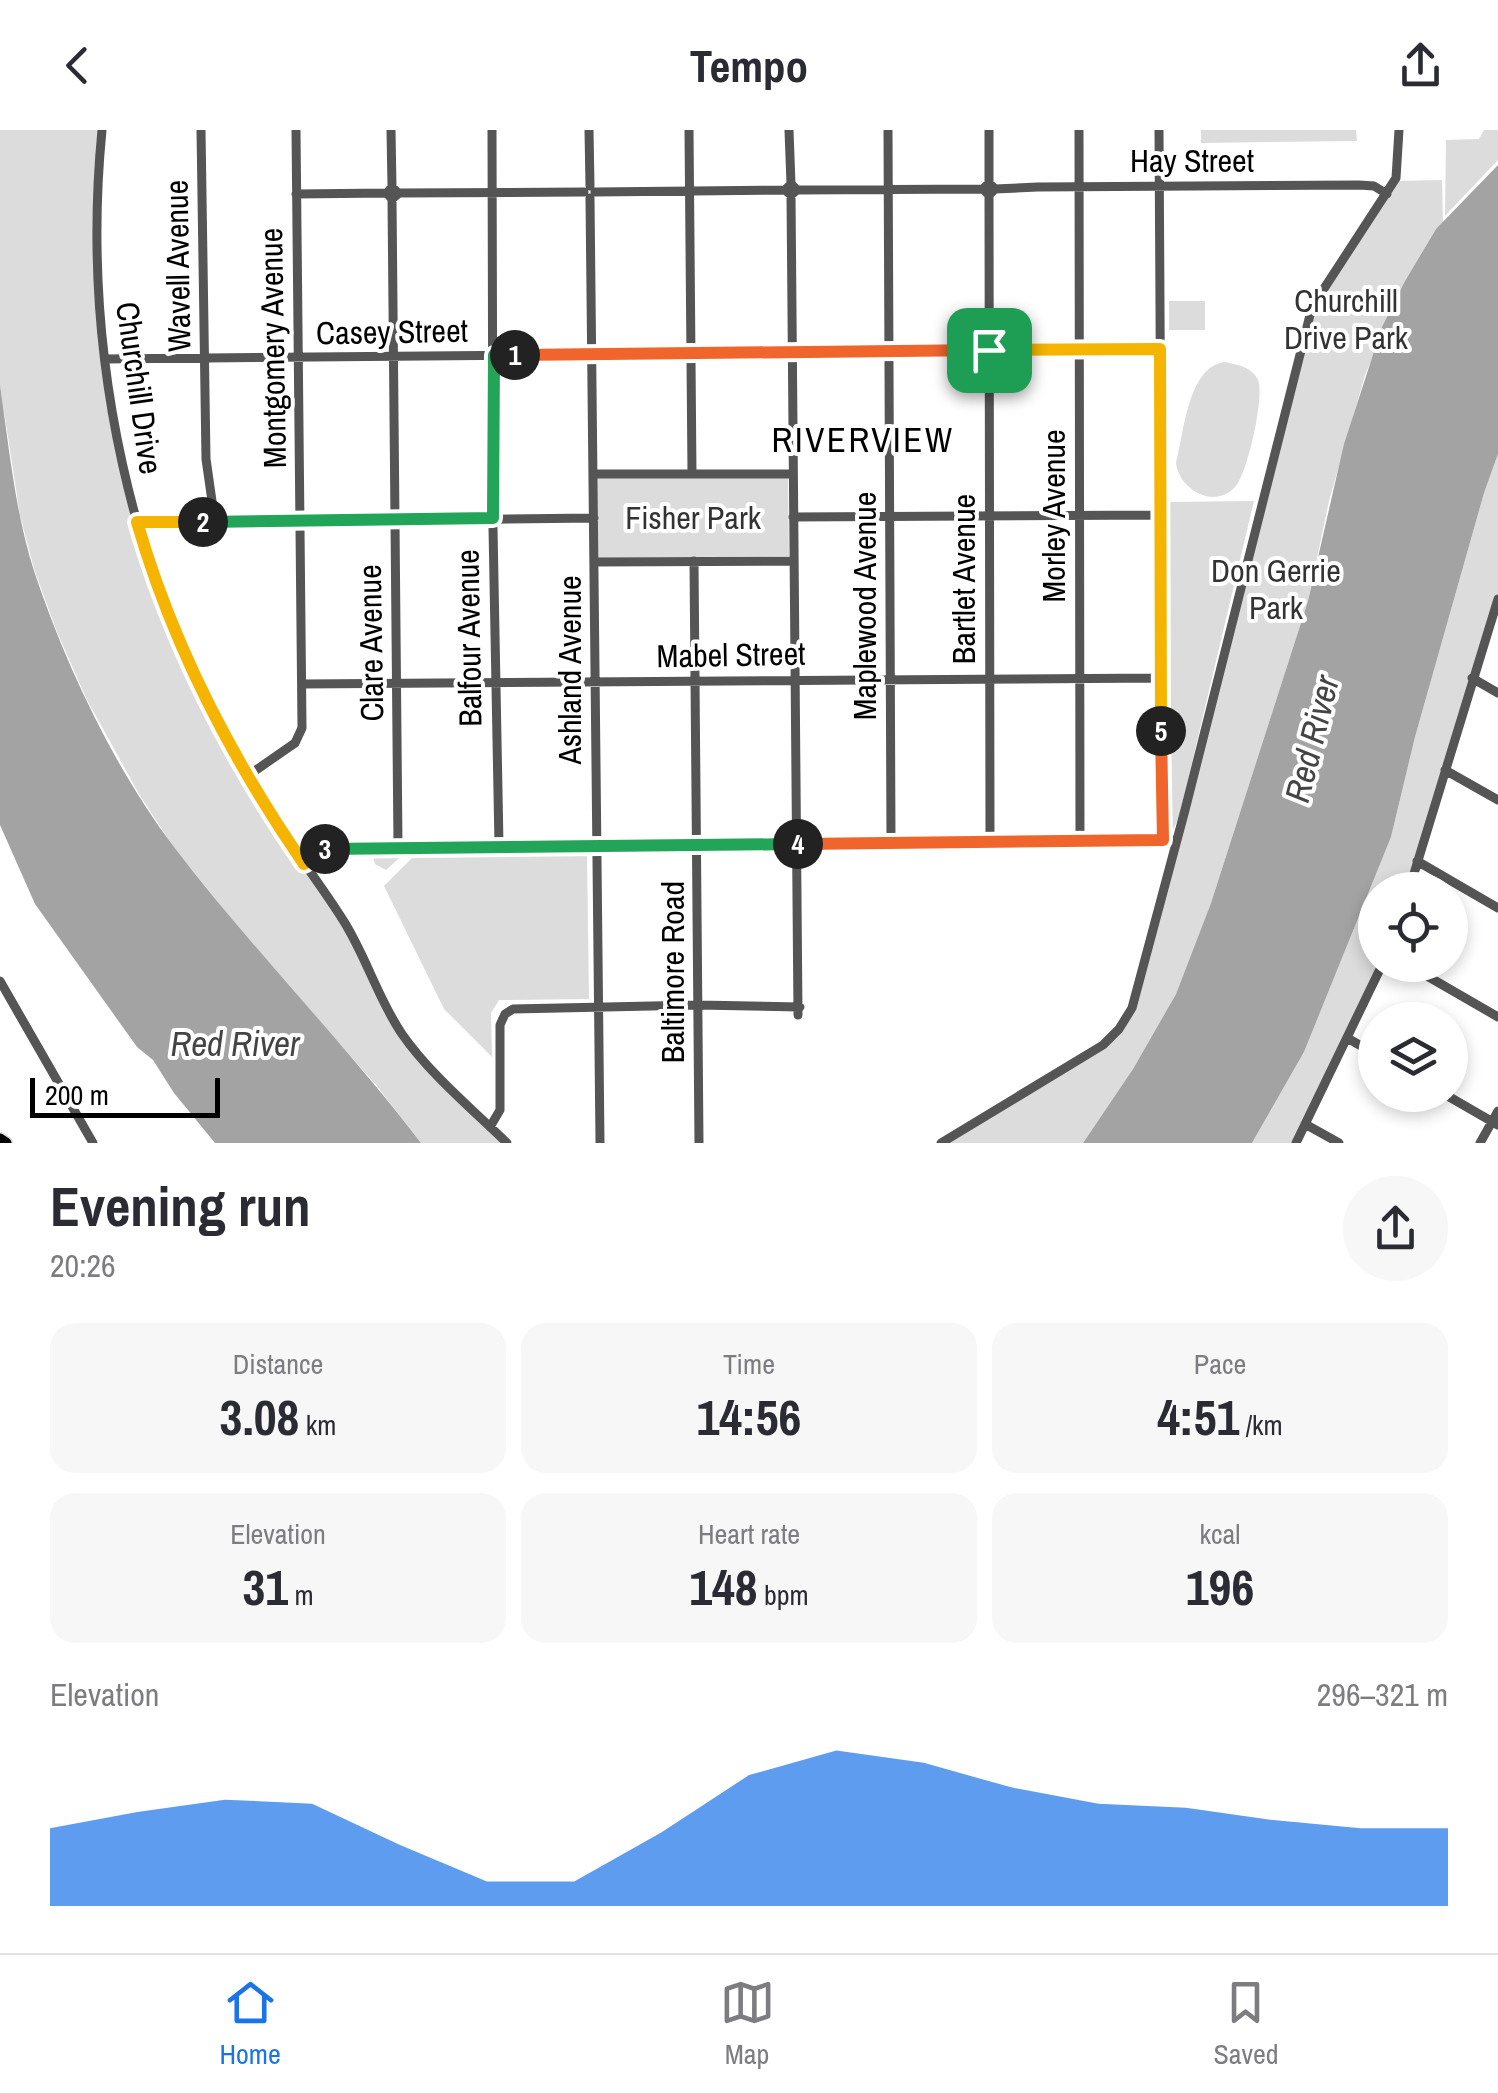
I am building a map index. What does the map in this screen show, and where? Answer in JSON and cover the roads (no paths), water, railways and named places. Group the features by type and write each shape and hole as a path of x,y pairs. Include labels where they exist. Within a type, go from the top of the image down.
{"street":[{"name":"Churchill Drive","path":"102,130 97,216 105,360 120,454 161,600 184,657 246,777 350,932 400,1031 507,1143"},
{"name":"Wavell Avenue","path":"201,130 206,458 215,522"},
{"name":"Montgomery Avenue","path":"246,777 298,740 302,728 296,130"},
{"name":"Clare Avenue","path":"391,130 398,846"},
{"name":"Balfour Avenue","path":"492,130 494,683 499,846"},
{"name":"Ashland Avenue","path":"589,130 600,1143"},
{"path":"689,130 692,474"},
{"path":"490,1127 500,1110 500,1025 504,1014 514,1010 698,1005 799,1011 789,130"},
{"name":"Maplewood Avenue","path":"888,130 891,842"},
{"name":"Bartlet Avenue","path":"989,130 990,843"},
{"name":"Morley Avenue","path":"1078,130 1080,843"},
{"path":"1159,130 1163,840"},
{"path":"941,1143 1087,1056 1119,1028 1132,1008 1312,307 1387,194 1399,168 1399,130"},
{"name":"Hay Street","path":"296,194 1159,185 1370,185 1387,194"},
{"name":"Casey Street","path":"105,360 1160,349"},
{"path":"594,474 792,474"},
{"path":"793,517 1160,515"},
{"path":"137,522 594,518"},
{"path":"594,562 794,561"},
{"name":"Baltimore Road","path":"694,562 699,1143"},
{"path":"1415,872 1498,599"},
{"name":"Mabel Street","path":"302,684 1161,678"},
{"path":"1472,678 1498,693"},
{"path":"1446,770 1498,800"},
{"path":"304,864 327,848 398,846 1176,840"},
{"path":"1418,861 1498,908"},
{"path":"0,981 93,1143"},
{"path":"1296,1143 1374,982"},
{"path":"1438,982 1498,1016"},
{"path":"1349,1039 1358,1044"},
{"path":"1468,1108 1495,1123"},
{"path":"1480,1143 1495,1123 1498,1111"},
{"path":"1306,1124 1339,1143"}],"water":[{"name":"Red River","path":"1498,165 1498,454 1415,737 1391,837 1377,872 1358,872 1358,919 1304,1052 1252,1143 1083,1143 1133,1069 1176,994 1211,903 1308,601 1344,444 1382,327 1436,229"},
{"name":"Red River","path":"0,385 17,502 34,571 76,678 131,784 174,847 421,1143 215,1143 153,1060 137,1047 35,904 0,825"}],"district":[{"name":"RIVERVIEW","path":"863,440"}],"park label":[{"name":"Churchill Drive Park","path":"1346,320"},
{"name":"Fisher Park","path":"693,518"},
{"name":"Don Gerrie Park","path":"1276,590"}]}
